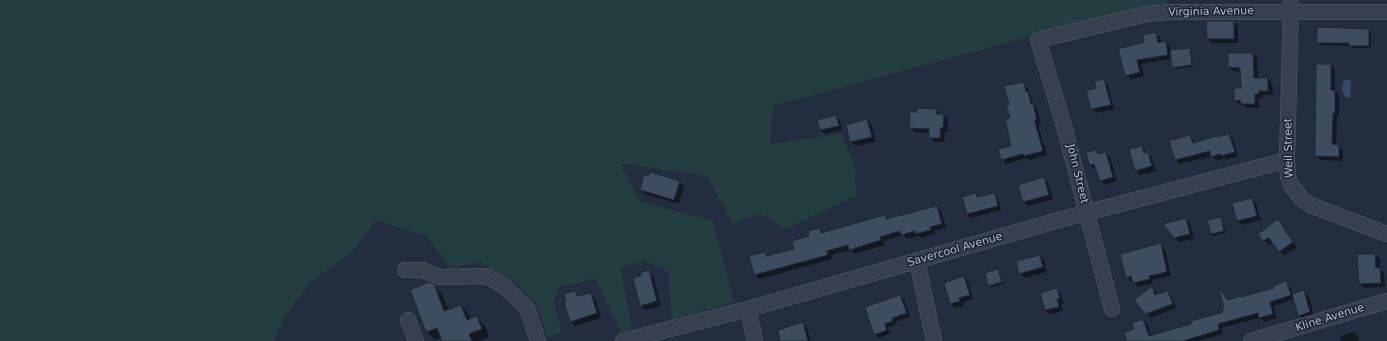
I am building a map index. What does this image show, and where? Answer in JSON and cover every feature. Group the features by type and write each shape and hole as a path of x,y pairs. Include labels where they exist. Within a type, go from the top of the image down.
{"street":[{"name":"Virginia Avenue","path":"1038,40 1154,13 1291,5 1387,12"},
{"name":"Weil Street","path":"1291,5 1287,160 1290,185 1301,198 1310,204 1387,234"},
{"name":"John Street","path":"1038,40 1064,126 1112,309"},
{"name":"Savercool Avenue","path":"623,341 748,309 1086,213 1287,160"},
{"path":"917,261 934,341"},
{"path":"405,270 422,270 440,277 486,276 504,286 527,308 538,341"},
{"name":"Kline Avenue","path":"1250,341 1387,301"},
{"path":"748,309 755,341"},
{"path":"408,320 416,341"}],"green space":[{"path":"0,0 1167,0 1169,3 1068,26 773,106 770,144 841,134 855,168 856,196 785,229 760,213 733,224 707,176 620,163 641,202 713,221 734,302 672,320 668,271 643,260 621,268 632,330 621,332 595,278 560,287 553,301 562,331 548,338 536,303 515,282 479,262 450,268 427,236 376,220 354,250 311,282 285,316 274,341 0,341"}],"water":[{"path":"1346,79 1351,81 1351,84 1350,97 1346,98 1343,94 1342,88 1344,80"}],"building":[{"path":"1206,21 1234,21 1234,39 1207,39"},
{"path":"1317,27 1369,29 1369,46 1349,46 1349,43 1317,43"},
{"path":"1156,32 1158,43 1166,41 1168,55 1137,60 1140,72 1125,76 1118,49 1144,42 1143,35"},
{"path":"1190,48 1192,65 1172,68 1170,50"},
{"path":"1228,53 1253,53 1254,78 1268,78 1268,91 1259,91 1259,94 1255,94 1255,104 1241,104 1240,100 1234,101 1234,88 1241,88 1240,68 1228,67"},
{"path":"1316,64 1331,64 1331,90 1335,90 1335,113 1333,113 1332,144 1339,145 1339,157 1315,156"},
{"path":"1104,79 1111,105 1091,109 1086,91 1096,88 1094,81"},
{"path":"1024,82 1031,104 1033,103 1037,120 1035,120 1035,123 1043,151 1024,156 1023,154 1001,160 998,149 1011,146 1005,119 1010,118 1006,105 1009,105 1004,86"},
{"path":"917,108 937,109 936,114 944,114 943,128 941,128 940,138 929,138 929,129 909,128 910,112 917,112"},
{"path":"836,115 839,126 820,130 817,120"},
{"path":"867,119 872,137 850,142 846,125"},
{"path":"1229,134 1235,152 1221,156 1220,154 1211,157 1210,151 1175,160 1169,141 1190,135 1193,143"},
{"path":"1142,146 1144,153 1148,152 1152,166 1135,171 1129,149"},
{"path":"1096,150 1098,154 1106,152 1113,177 1100,181 1094,164 1089,165 1086,152"},
{"path":"650,172 680,181 674,200 640,190 644,175 648,176"},
{"path":"1044,177 1049,195 1023,202 1018,185"},
{"path":"976,193 977,197 995,193 998,206 967,214 962,197"},
{"path":"1252,198 1257,216 1237,221 1232,203"},
{"path":"937,206 942,224 930,227 931,230 915,234 915,231 901,235 900,231 880,237 881,240 849,250 848,245 827,251 828,255 754,275 749,256 765,252 766,256 794,249 792,241 809,236 808,231 820,228 821,233 885,215 886,219"},
{"path":"1221,217 1224,231 1211,234 1207,220"},
{"path":"1186,218 1190,234 1174,238 1163,224"},
{"path":"1278,219 1293,242 1279,252 1269,238 1263,241 1258,234"},
{"path":"1161,243 1167,272 1149,276 1150,279 1133,283 1131,276 1126,278 1120,254"},
{"path":"1357,254 1375,254 1376,268 1380,267 1381,283 1359,284"},
{"path":"1040,255 1043,267 1019,274 1016,261"},
{"path":"998,269 1002,282 988,286 985,273"},
{"path":"649,270 657,301 640,306 633,278 641,276 640,273"},
{"path":"964,276 970,295 959,298 960,301 950,304 944,283"},
{"path":"1286,281 1291,295 1270,302 1273,314 1259,318 1258,313 1218,324 1219,330 1183,341 1127,341 1124,333 1134,329 1132,323 1143,319 1149,336 1191,324 1191,321 1223,312 1222,308 1224,307 1218,287 1228,300 1274,288 1273,286"},
{"path":"429,282 434,284 444,311 461,305 467,320 477,316 482,329 469,334 472,341 442,341 437,328 426,332 410,290"},
{"path":"1152,286 1155,295 1168,291 1173,304 1145,314 1134,300"},
{"path":"1057,288 1060,298 1057,299 1059,307 1045,310 1040,293"},
{"path":"1304,290 1310,312 1298,316 1292,294"},
{"path":"576,291 577,296 591,293 597,313 570,322 564,302 566,301 564,294"},
{"path":"900,295 907,313 892,318 893,321 885,324 887,330 874,335 865,307"},
{"path":"803,322 808,341 780,341 778,330"}]}
